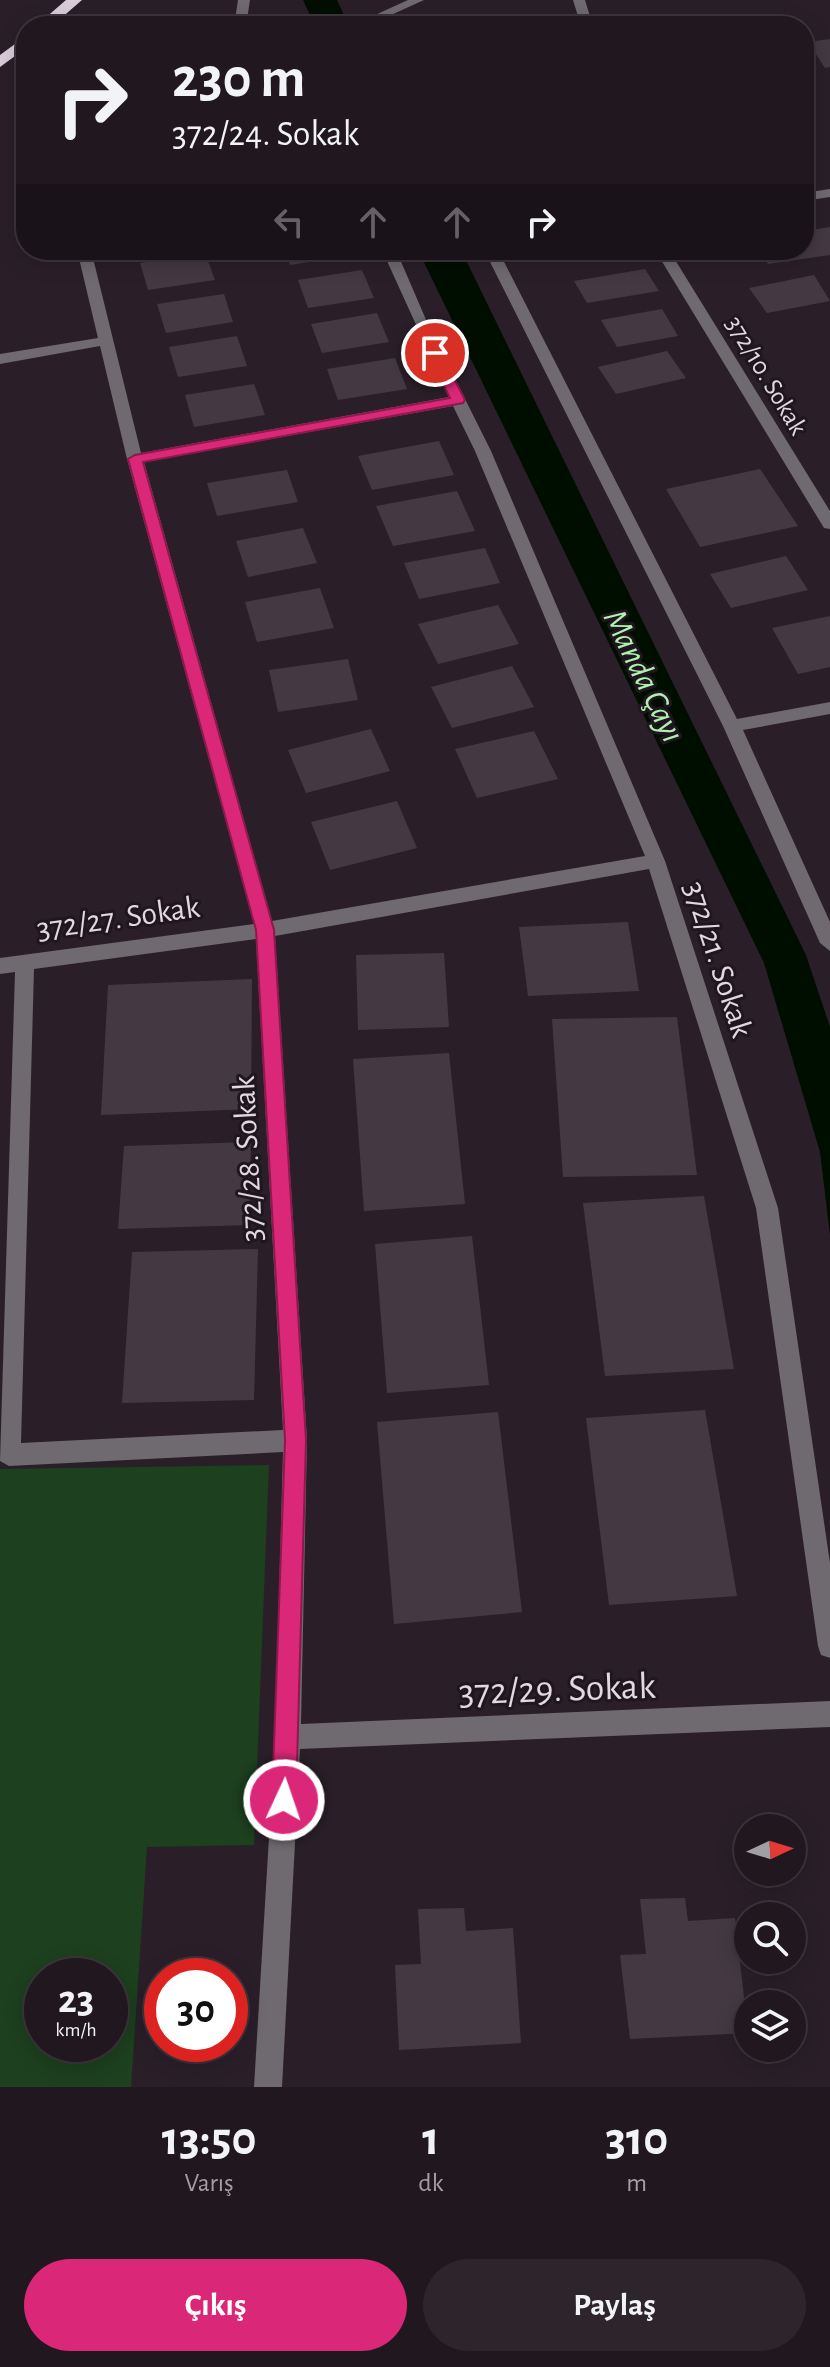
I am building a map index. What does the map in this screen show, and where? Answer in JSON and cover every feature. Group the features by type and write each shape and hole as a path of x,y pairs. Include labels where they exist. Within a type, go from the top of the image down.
{"highway":[{"path":"55,16 75,0"},
{"path":"0,63 16,49"}],"street":[{"path":"380,16 418,0"},
{"name":"372/28. Sokak","path":"86,260 135,459 265,930 295,1440 288,1737 268,2087"},
{"name":"372/21. Sokak","path":"393,260 423,329 483,451 656,861 767,1208 830,1646"},
{"path":"496,260 732,726 830,943"},
{"name":"372/10. Sokak","path":"668,260 830,524"},
{"path":"0,359 104,341"},
{"path":"135,459 459,400"},
{"path":"732,726 830,708"},
{"name":"372/27. Sokak","path":"295,1440 9,1455 25,962 265,930 656,861"},
{"path":"0,966 25,962"},
{"name":"372/29. Sokak","path":"288,1737 830,1714"}],"green space":[{"path":"269,1465 254,1845 147,1847 131,2087 0,2087 0,1469"}],"water":[{"path":"303,0 337,0 344,16 310,16"},
{"name":"Manda Çayı","path":"423,260 466,260 806,955 830,1027 830,1235 820,1152 764,963"}],"building":[{"path":"830,39 830,67 825,68 814,51 814,41"},
{"path":"830,227 830,255 814,257 814,229"},
{"path":"208,260 215,280 148,290 140,263"},
{"path":"288,260 322,260 290,265"},
{"path":"765,260 796,260 768,264"},
{"path":"645,269 659,291 587,303 574,281"},
{"path":"362,270 374,298 308,308 298,280"},
{"path":"814,275 830,301 767,313 749,288"},
{"path":"224,294 233,322 166,333 157,304"},
{"path":"662,309 678,336 617,347 601,320"},
{"path":"377,313 389,342 322,353 311,324"},
{"path":"237,336 247,366 178,377 169,347"},
{"path":"667,351 686,378 616,394 598,367"},
{"path":"395,358 407,389 338,400 327,369"},
{"path":"254,384 265,415 194,427 185,395"},
{"path":"439,441 454,475 372,490 358,456"},
{"path":"760,469 798,526 700,547 666,489"},
{"path":"287,470 298,502 217,516 207,483"},
{"path":"457,491 475,531 393,546 376,506"},
{"path":"303,528 317,563 248,577 236,541"},
{"path":"485,548 500,583 419,599 404,563"},
{"path":"786,556 808,590 731,608 710,574"},
{"path":"320,588 334,628 257,642 245,602"},
{"path":"498,605 519,644 438,664 418,624"},
{"path":"830,616 830,667 798,674 772,628"},
{"path":"348,659 358,700 278,712 269,670"},
{"path":"512,666 534,707 452,728 431,687"},
{"path":"371,729 390,771 306,793 288,750"},
{"path":"534,731 558,779 477,798 455,749"},
{"path":"397,801 417,848 330,870 311,822"},
{"path":"628,922 639,991 528,996 519,927"},
{"path":"444,953 449,1027 358,1030 356,955"},
{"path":"252,979 251,1109 101,1115 108,985"},
{"path":"677,1017 697,1175 563,1177 552,1019"},
{"path":"449,1053 465,1204 364,1211 353,1059"},
{"path":"251,1142 249,1225 118,1229 124,1146"},
{"path":"704,1196 734,1369 605,1376 583,1203"},
{"path":"472,1236 489,1385 387,1393 375,1244"},
{"path":"258,1249 254,1400 122,1403 132,1252"},
{"path":"705,1410 737,1596 609,1605 586,1418"},
{"path":"498,1412 522,1612 394,1624 377,1422"},
{"path":"685,1898 688,1921 734,1918 734,1974 741,1974 743,1990 734,1990 734,2034 630,2039 620,1955 646,1954 640,1899"},
{"path":"464,1908 466,1931 513,1928 521,2043 399,2050 395,1965 421,1964 418,1909"}],"route":[{"path":"284,1800 295,1440 265,930 135,459 459,400 435,353"}]}
